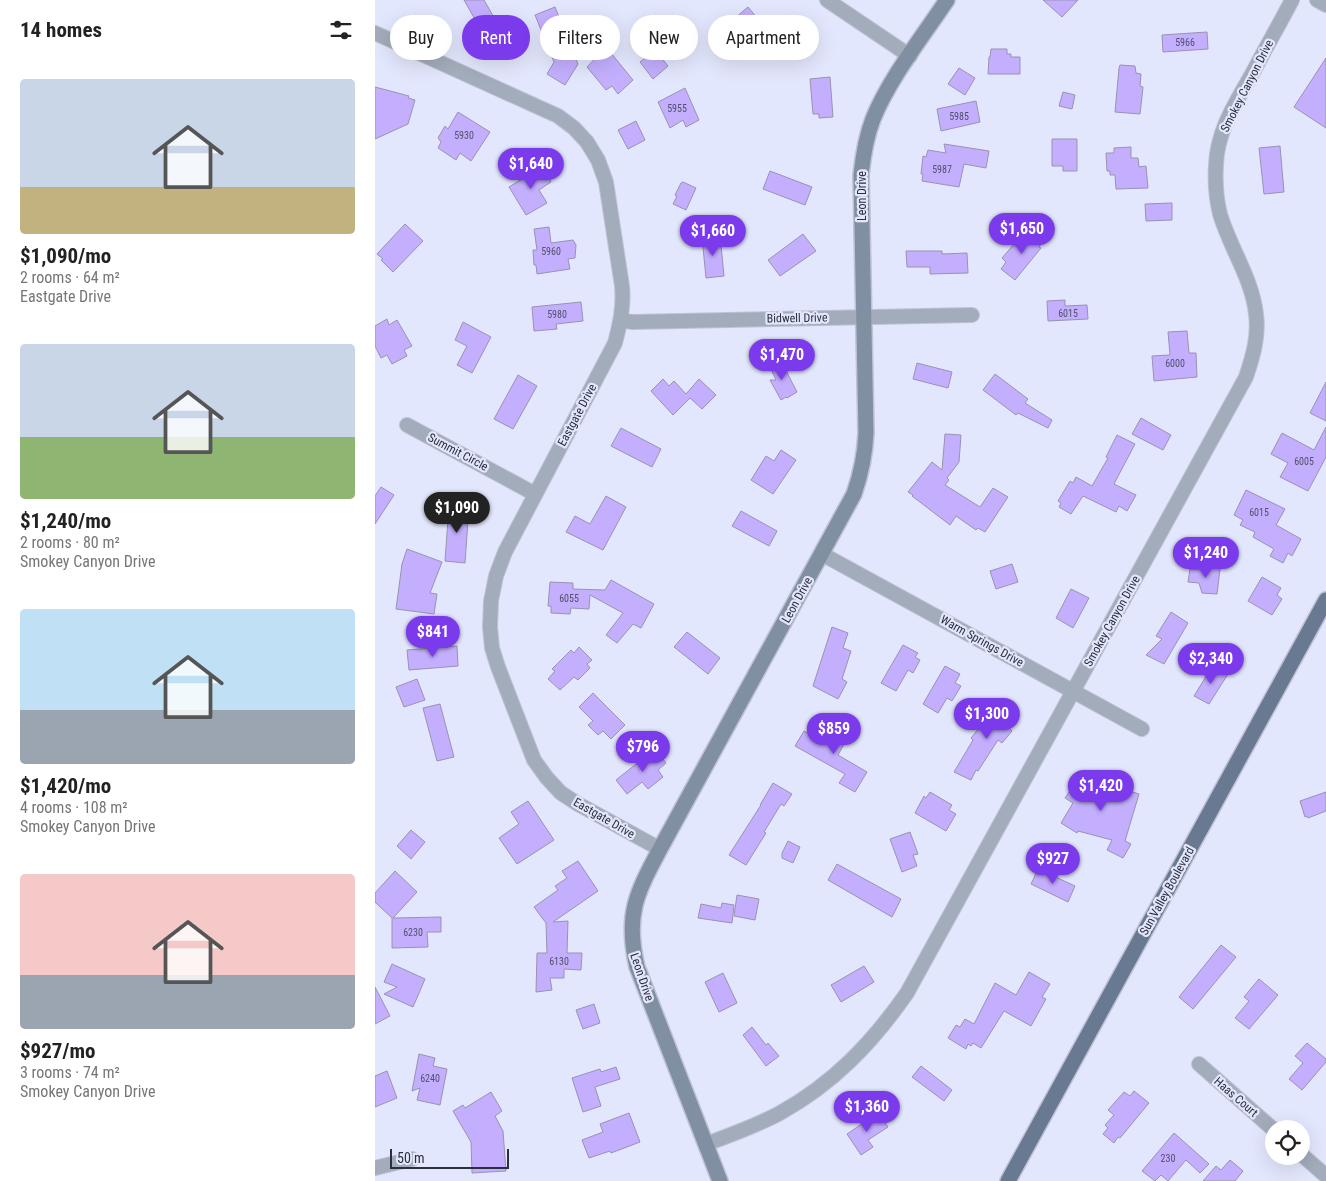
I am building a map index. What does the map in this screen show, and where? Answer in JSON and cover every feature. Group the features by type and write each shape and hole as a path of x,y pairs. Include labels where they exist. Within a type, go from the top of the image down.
{"main road":[{"name":"Sun Valley Boulevard","path":"1008,1181 1326,600"}],"street":[{"path":"827,0 910,56"},
{"name":"Leon Drive","path":"720,1181 637,967 632,946 631,926 634,905 640,887 660,849 854,494 866,451 861,175 865,147 883,96 947,0"},
{"name":"Smokey Canyon Drive","path":"706,1144 770,1117 811,1094 837,1074 864,1049 886,1023 907,993 1246,377 1253,357 1257,335 1256,314 1252,292 1220,213 1216,189 1216,162 1220,139 1228,118 1292,0"},
{"path":"1317,0 1326,5"},
{"name":"Eastgate Drive","path":"375,33 545,109 574,128 587,142 598,160 606,182 622,286 621,320 615,343 505,552 496,576 491,601 490,627 492,648 498,667 534,760 547,778 561,793 578,804 660,849"},
{"name":"Bidwell Drive","path":"621,320 632,322 973,315"},
{"name":"Summit Circle","path":"407,425 535,494"},
{"name":"Warm Springs Drive","path":"822,554 1142,729"},
{"name":"Haas Court","path":"1199,1064 1265,1122"},
{"path":"375,1168 412,1158"},
{"path":"1310,1162 1326,1176"}],"building":[{"path":"464,0 484,0 493,15 473,15"},
{"path":"1043,0 1078,0 1062,17"},
{"path":"555,7 558,15 540,15 540,27 535,15"},
{"path":"748,7 755,15 739,15"},
{"path":"1207,32 1208,49 1163,52 1162,35"},
{"path":"991,49 1007,49 1007,54 1011,54 1011,57 1020,57 1020,74 988,74"},
{"path":"1326,58 1326,128 1294,107"},
{"path":"553,60 576,60 578,64 565,85 547,74 554,62"},
{"path":"594,60 617,60 633,80 618,94 612,86 606,90 587,67"},
{"path":"642,60 663,60 668,66 653,79 640,62"},
{"path":"1120,65 1135,66 1136,73 1141,74 1140,86 1143,87 1140,114 1115,112"},
{"path":"959,68 975,78 965,95 948,84"},
{"path":"830,77 833,117 819,118 819,114 813,114 810,79"},
{"path":"375,87 409,96 408,98 415,100 408,124 375,139"},
{"path":"685,88 699,120 686,127 683,120 670,128 658,102"},
{"path":"1063,92 1075,95 1072,109 1059,106"},
{"path":"976,101 980,122 941,131 937,109"},
{"path":"458,112 490,132 471,161 460,153 456,160 438,148 441,142 438,138 445,126 448,129"},
{"path":"636,121 645,140 628,149 618,130"},
{"path":"1052,139 1077,139 1077,171 1063,171 1063,166 1052,166"},
{"path":"944,144 989,151 986,168 964,164 959,187 922,181 923,156 926,157 928,150 946,153"},
{"path":"1280,146 1284,192 1264,194 1259,148"},
{"path":"1131,147 1131,158 1138,158 1139,167 1146,166 1148,188 1116,189 1115,175 1110,175 1110,171 1107,171 1106,153 1114,153 1114,148"},
{"path":"540,164 551,182 539,190 547,203 526,215 509,187 530,174 528,171"},
{"path":"770,171 812,187 805,205 763,189"},
{"path":"683,182 696,188 686,210 673,204 677,196 675,195"},
{"path":"1172,203 1172,220 1146,221 1145,204"},
{"path":"405,224 423,241 393,272 377,254"},
{"path":"549,227 551,243 573,240 576,245 575,258 568,259 570,269 537,274 533,250 537,250 534,229"},
{"path":"1036,230 1045,238 1039,247 1041,248 1015,280 1001,269 1006,262 1002,258 1014,244 1018,248 1026,237 1029,239"},
{"path":"803,234 816,251 780,276 768,260"},
{"path":"720,235 724,276 706,278 702,237"},
{"path":"906,251 942,251 942,254 967,253 968,273 930,274 930,267 907,267"},
{"path":"1065,300 1065,306 1087,305 1088,319 1048,321 1047,301"},
{"path":"581,302 583,321 556,324 557,329 534,331 532,307"},
{"path":"387,319 389,325 397,320 412,346 404,350 407,356 392,364 387,355 381,358 375,346 375,326"},
{"path":"463,322 491,337 472,373 457,365 467,346 455,340"},
{"path":"1187,331 1189,353 1196,353 1197,377 1154,381 1152,356 1170,355 1168,332"},
{"path":"780,359 797,392 781,400 770,380 776,380 769,365"},
{"path":"917,363 952,372 948,388 913,379"},
{"path":"995,374 1028,399 1025,403 1052,420 1048,428 1018,413 1016,415 983,390"},
{"path":"518,375 537,386 513,429 494,419"},
{"path":"663,379 669,386 674,381 686,394 699,379 716,395 702,409 690,398 673,415 651,391"},
{"path":"1326,382 1326,421 1310,413"},
{"path":"1141,418 1171,435 1163,450 1132,434"},
{"path":"1326,427 1326,457 1308,491 1280,477 1288,463 1271,454 1282,433 1314,450"},
{"path":"621,428 661,449 652,467 611,446"},
{"path":"945,434 961,435 959,462 947,478 949,480 945,485 980,507 993,488 1008,497 985,532 978,528 976,530 956,516 950,525 908,492 932,462 942,470"},
{"path":"1117,435 1135,444 1114,484 1136,495 1127,511 1119,506 1116,512 1083,496 1071,514 1059,507 1061,503 1058,501 1070,481 1073,483 1076,477 1092,486 1108,458 1106,457"},
{"path":"781,450 796,460 773,494 751,480 766,456 774,461"},
{"path":"381,487 394,495 375,524 375,496"},
{"path":"1246,490 1285,509 1276,525 1301,539 1292,556 1288,553 1283,563 1270,556 1274,549 1253,537 1255,532 1240,525 1243,520 1234,515"},
{"path":"606,496 626,507 603,550 566,532 575,516 590,524"},
{"path":"449,505 469,506 465,563 445,561"},
{"path":"741,511 777,531 769,546 732,526"},
{"path":"407,549 442,562 430,593 437,594 434,614 396,609 402,564"},
{"path":"1012,564 1018,582 996,589 990,571"},
{"path":"1199,565 1220,569 1217,594 1202,593 1199,583 1188,582 1190,569 1199,570"},
{"path":"1262,577 1281,588 1277,595 1282,599 1272,615 1248,601"},
{"path":"611,580 654,604 641,628 633,624 617,643 606,635 623,613 590,595 589,609 571,608 570,614 551,613 551,606 548,606 550,582 573,583 573,589 605,590"},
{"path":"1071,589 1089,598 1073,628 1056,618"},
{"path":"1171,612 1188,623 1164,664 1146,655 1162,639 1156,636"},
{"path":"832,627 848,633 843,648 851,651 842,679 847,682 838,699 813,686"},
{"path":"687,632 720,658 708,674 674,647"},
{"path":"903,645 918,653 915,657 920,660 913,673 908,670 896,691 881,683"},
{"path":"457,646 458,666 409,670 407,650"},
{"path":"579,647 592,660 587,664 590,668 578,680 574,677 560,690 548,679 555,671 552,669 571,650 574,653"},
{"path":"1213,665 1228,674 1209,704 1194,696"},
{"path":"945,666 960,674 955,683 961,686 952,701 947,698 938,713 923,704"},
{"path":"417,679 425,700 404,707 396,687"},
{"path":"593,693 625,725 611,739 603,731 598,735 588,725 593,721 579,707"},
{"path":"1002,700 1017,712 1011,715 1016,719 1009,728 1012,731 1002,743 998,740 971,780 954,772 973,740 971,738"},
{"path":"440,704 454,757 437,761 423,708"},
{"path":"839,722 852,730 838,755 867,772 855,792 839,783 845,774 795,746 804,731 827,744"},
{"path":"655,749 666,763 658,770 663,777 648,789 642,782 627,794 616,780"},
{"path":"1084,770 1119,793 1120,788 1139,794 1125,841 1131,844 1123,858 1107,850 1112,840 1078,831 1077,833 1061,823 1073,803 1065,798"},
{"path":"773,783 792,794 784,806 781,804 746,865 729,855"},
{"path":"930,792 952,805 949,810 956,814 946,831 915,813 924,796 926,798"},
{"path":"1326,792 1326,811 1308,818 1307,816 1305,817 1300,801"},
{"path":"528,801 554,840 517,864 499,838 519,824 511,812"},
{"path":"411,830 425,842 411,859 397,846"},
{"path":"910,832 918,854 913,855 917,866 902,872 890,839"},
{"path":"788,841 800,847 793,863 782,858 782,853"},
{"path":"578,861 598,891 553,922 568,921 567,953 582,953 581,970 564,969 564,978 550,978 552,990 536,992 537,953 547,953 546,923 534,907 558,890 555,886 567,878 562,871"},
{"path":"837,864 901,899 892,917 828,880"},
{"path":"1038,869 1075,886 1068,902 1031,884"},
{"path":"395,871 417,892 393,918 441,917 441,932 427,932 428,947 392,948 392,918 375,902 375,893"},
{"path":"737,895 759,899 755,920 734,916"},
{"path":"722,903 734,905 732,923 698,918 701,904 721,908"},
{"path":"1221,945 1236,957 1193,1009 1179,997"},
{"path":"392,964 425,979 413,1007 384,994 397,987 384,982"},
{"path":"864,966 874,982 841,1002 831,985"},
{"path":"1029,972 1050,984 1042,997 1046,999 1031,1026 1004,1011 981,1048 973,1043 971,1046 968,1044 966,1049 948,1038 956,1025 960,1027 965,1019 974,1024 995,983 1016,995"},
{"path":"723,973 737,1003 719,1012 705,982"},
{"path":"1259,979 1278,995 1249,1029 1235,1018 1249,1001 1244,997"},
{"path":"375,987 390,1016 375,1024"},
{"path":"594,1004 600,1023 583,1029 576,1010"},
{"path":"752,1027 766,1045 768,1043 779,1056 766,1066 743,1035"},
{"path":"1307,1043 1326,1059 1326,1062 1302,1090 1289,1079 1303,1063 1295,1056"},
{"path":"419,1054 435,1058 433,1066 447,1069 440,1105 417,1100 420,1088 412,1091"},
{"path":"921,1066 952,1090 944,1101 912,1077"},
{"path":"616,1067 620,1079 595,1087 601,1106 583,1112 572,1078 600,1069 601,1072"},
{"path":"387,1071 397,1098 375,1107 375,1076"},
{"path":"1134,1091 1149,1103 1114,1143 1103,1134 1108,1128 1105,1125 1114,1115 1108,1110 1124,1092 1130,1096"},
{"path":"491,1092 502,1111 495,1116 503,1131 506,1171 472,1173 471,1142 453,1111 463,1105 465,1108"},
{"path":"629,1113 640,1142 611,1153 610,1151 589,1158 582,1140 603,1132 600,1124"},
{"path":"878,1113 888,1127 868,1140 873,1147 861,1155 847,1134"},
{"path":"1174,1133 1209,1164 1200,1173 1186,1160 1168,1181 1161,1175 1155,1181 1142,1171"},
{"path":"1230,1160 1243,1171 1235,1181 1203,1181 1216,1166 1221,1170"}]}
